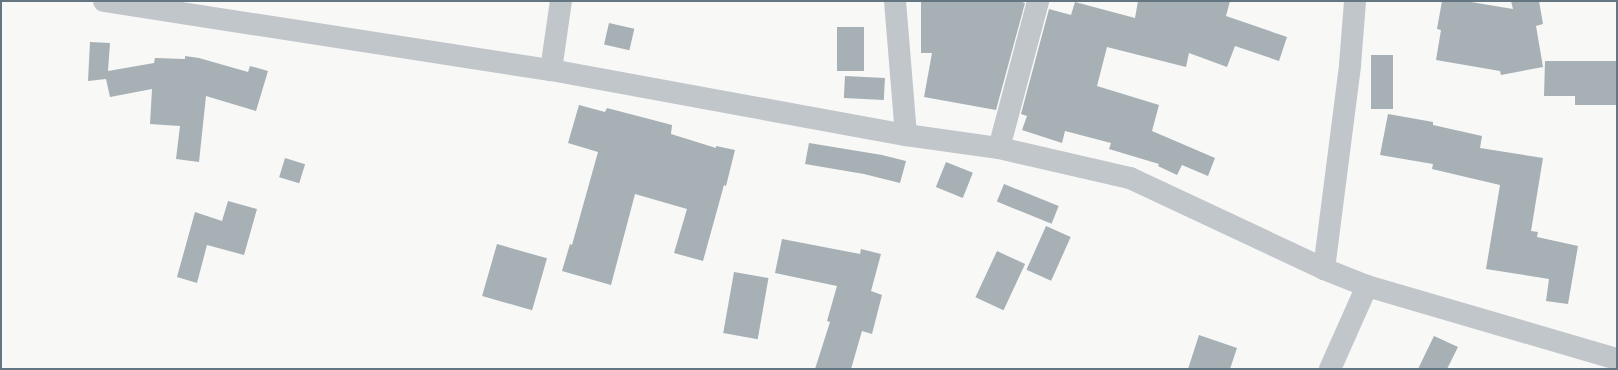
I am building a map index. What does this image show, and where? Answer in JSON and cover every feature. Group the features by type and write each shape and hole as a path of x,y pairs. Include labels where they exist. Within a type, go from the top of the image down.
{"street":[{"path":"104,1 551,70 906,136 999,148 1130,178 1324,270 1367,286 1617,359"},
{"path":"551,70 561,1"},
{"path":"895,1 906,136"},
{"path":"999,148 1038,1"},
{"path":"1324,270 1350,65 1355,1"},
{"path":"1330,369 1367,286"}],"building":[{"path":"921,1 1019,1 1025,3 996,110 924,97 932,53 921,53"},
{"path":"1138,1 1230,1 1226,16 1287,37 1279,61 1235,46 1227,67 1189,53 1186,67 1107,47 1097,86 1159,105 1152,131 1215,158 1208,176 1182,165 1177,175 1158,166 1159,164 1109,149 1111,143 1065,131 1062,143 1022,130 1027,116 1021,114 1049,9 1071,15 1075,2 1135,18"},
{"path":"1442,1 1465,1 1513,9 1511,1 1539,1 1543,24 1536,26 1543,67 1501,75 1500,71 1436,60 1441,30 1437,29"},
{"path":"609,23 634,29 629,50 604,44"},
{"path":"837,27 864,27 864,71 837,71"},
{"path":"90,42 110,43 108,71 154,63 155,58 185,59 185,56 199,58 248,72 250,66 268,71 256,111 206,96 199,162 176,159 180,126 150,124 152,89 110,97 106,79 88,81"},
{"path":"1371,55 1393,55 1393,109 1371,109"},
{"path":"1545,61 1617,61 1617,105 1575,105 1575,96 1544,96"},
{"path":"845,76 885,78 884,100 844,98"},
{"path":"579,105 605,112 607,108 672,125 671,134 716,148 716,146 735,150 726,186 724,185 703,261 674,253 687,209 635,194 611,285 562,271 570,244 572,245 598,152 568,143"},
{"path":"1388,114 1433,122 1433,125 1482,136 1480,148 1543,158 1531,231 1538,232 1537,237 1578,246 1568,304 1546,301 1549,279 1486,269 1500,185 1432,169 1433,164 1380,155"},
{"path":"809,143 882,155 906,161 900,183 864,174 805,164"},
{"path":"285,158 305,164 299,183 279,177"},
{"path":"946,162 973,173 963,198 936,187"},
{"path":"1004,184 1059,206 1052,224 997,202"},
{"path":"228,201 257,209 244,255 207,245 197,283 177,277 195,212 222,221"},
{"path":"1046,226 1071,237 1051,281 1026,270"},
{"path":"782,239 860,254 861,249 881,254 871,291 882,295 872,334 862,331 851,369 815,369 830,322 827,321 837,286 775,273"},
{"path":"497,244 547,258 532,310 482,296"},
{"path":"997,251 1025,264 1004,310 975,297"},
{"path":"734,272 768,278 758,339 723,333"},
{"path":"1199,335 1237,348 1230,369 1188,369"},
{"path":"1434,336 1458,347 1447,369 1418,369"}]}
